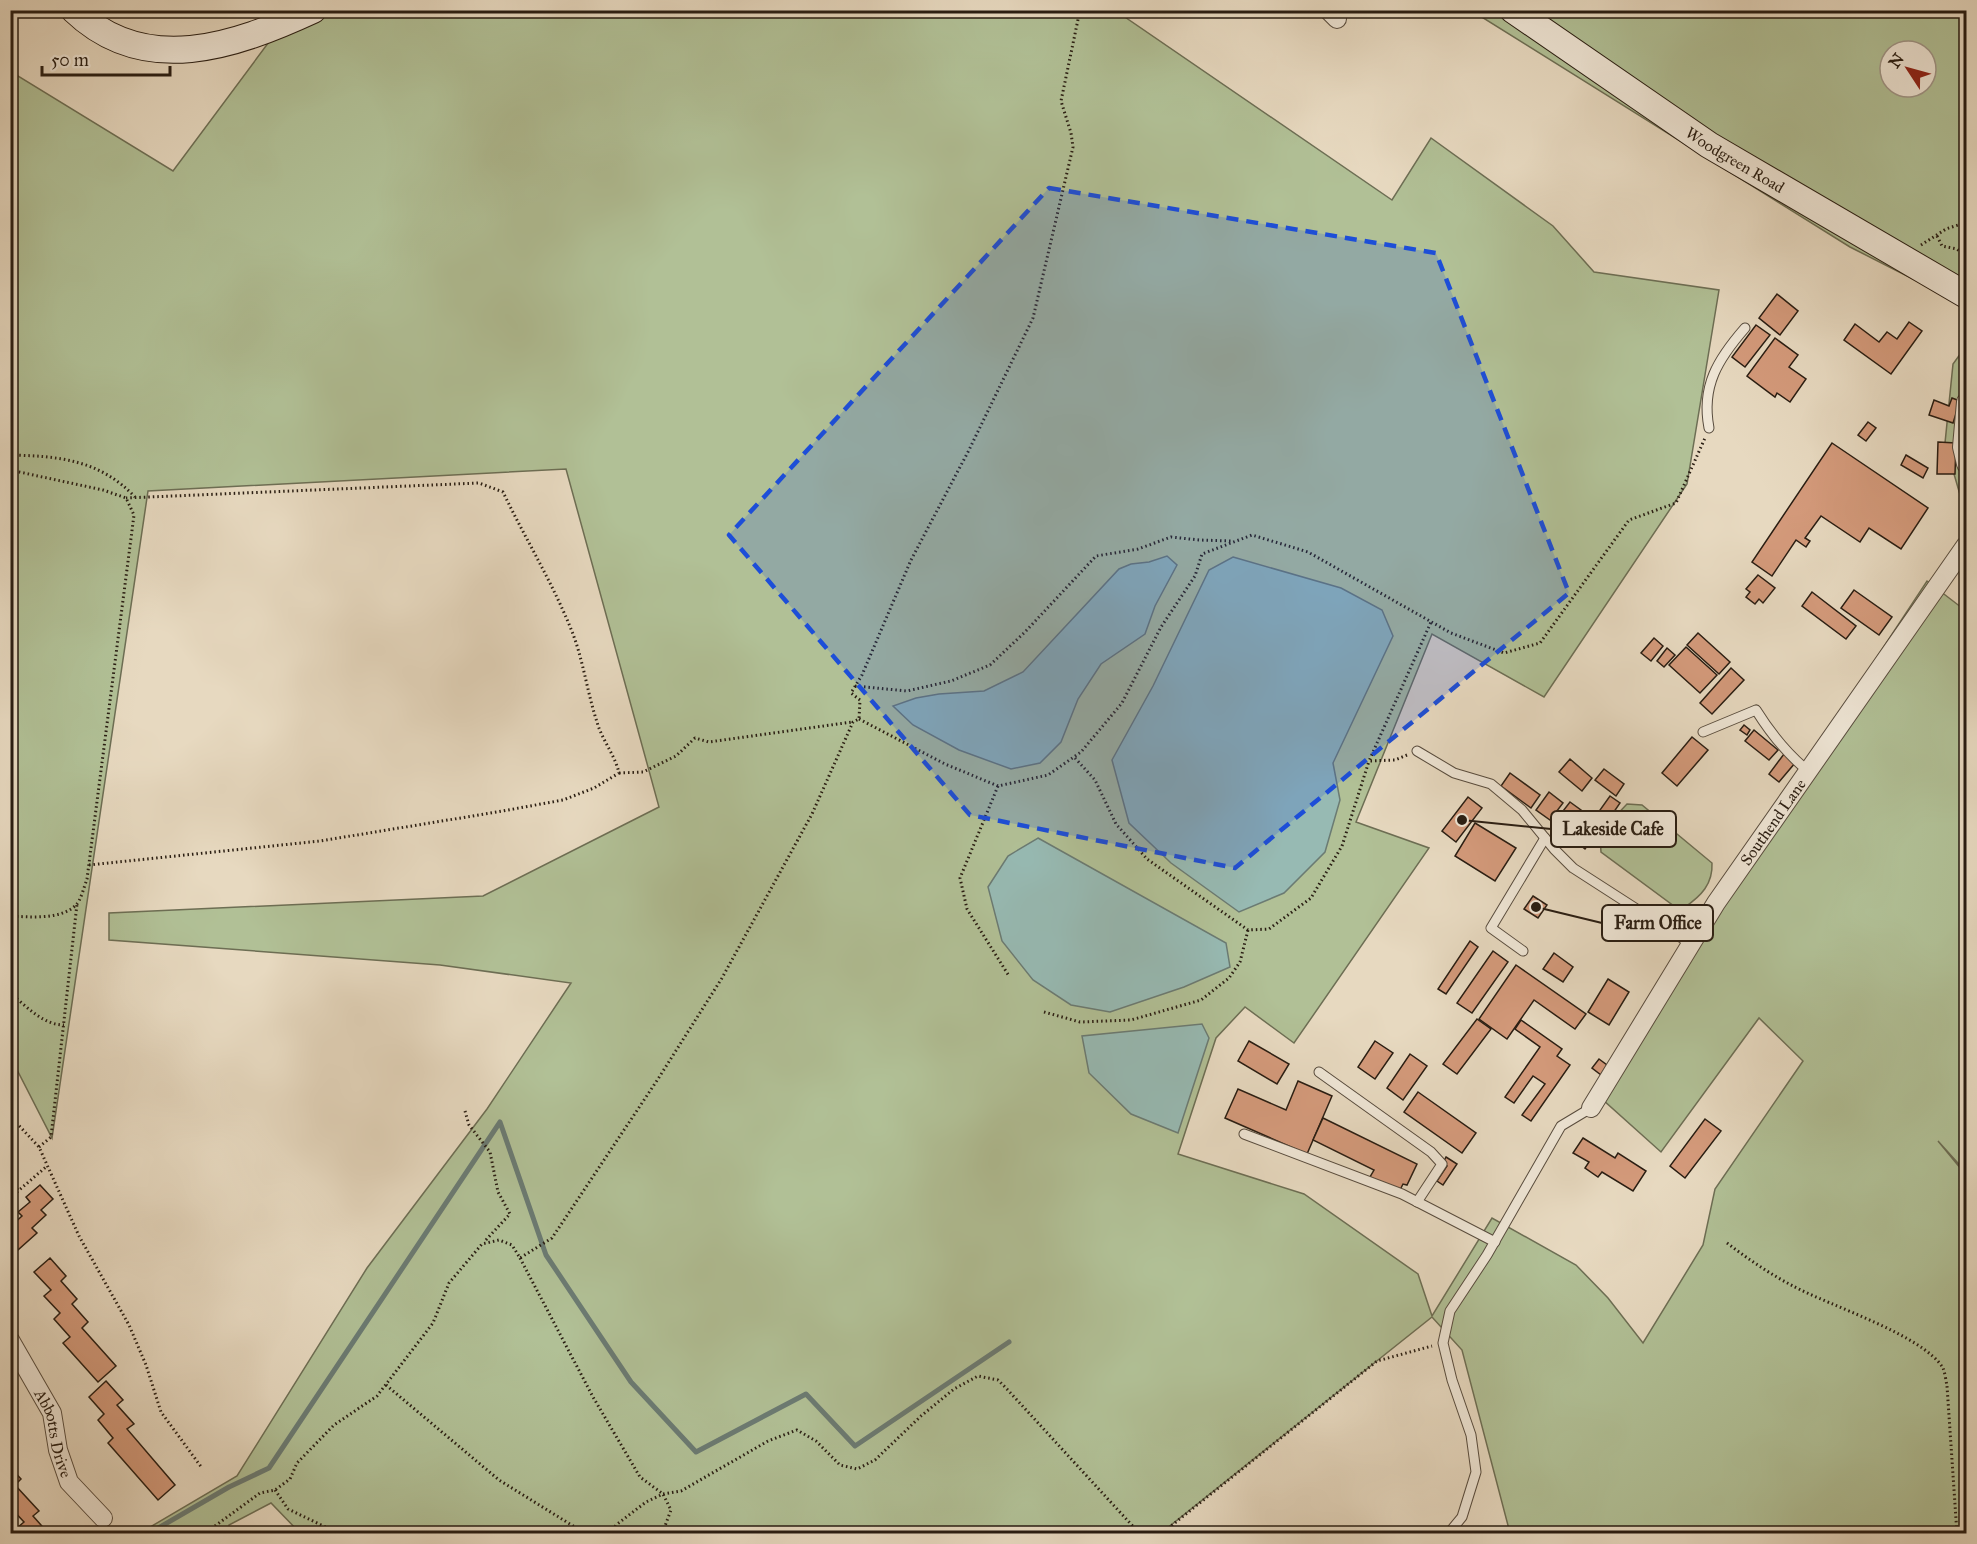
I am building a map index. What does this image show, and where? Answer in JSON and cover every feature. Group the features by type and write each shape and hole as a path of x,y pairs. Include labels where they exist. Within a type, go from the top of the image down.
{"street":[{"path":"74,10 84,20 107,35 149,50 188,51 216,46 273,29 313,10"},
{"name":"Woodgreen Road","path":"1513,10 1709,146 1966,295"},
{"path":"1966,402 1962,447 1966,464"},
{"name":"Southend Lane","path":"1591,1108 1716,903 1966,544"},
{"name":"Abbotts Drive","path":"10,1340 52,1413 58,1450 69,1482 103,1518"}],"lane":[{"path":"1709,428 1707,400 1717,364 1745,328"},
{"path":"1702,732 1756,710 1770,734 1808,771"},
{"path":"1417,751 1454,773 1491,784 1522,810 1573,868 1691,944"},
{"path":"1523,951 1491,928 1545,838"},
{"path":"1319,1072 1431,1152 1442,1164 1417,1202"},
{"path":"1448,1533 1462,1517 1476,1472 1471,1435 1452,1380 1443,1343 1450,1311 1495,1242 1561,1126 1591,1108"},
{"path":"1244,1134 1402,1194 1495,1242"}],"path":[{"path":"859,719 860,700 851,693 862,675 911,560 969,450 1033,318 1073,147 1071,132 1061,101 1080,10"},
{"path":"1909,262 1918,247 1946,229 1964,223 1966,217"},
{"path":"1937,236 1942,246 1956,249 1966,256"},
{"path":"859,719 945,764 998,786 1048,775 1081,753 1122,703 1161,627 1195,576 1202,554 1252,535 1308,552 1363,581 1451,633 1504,653 1540,643 1629,520 1676,503 1709,428"},
{"path":"10,454 64,459 99,468 123,484 136,498"},
{"path":"10,470 103,490 126,498 479,483 503,492 542,567 571,630 597,726 617,764 619,773"},
{"path":"39,1147 51,1137 77,904 87,879 89,865 134,515 126,498"},
{"path":"855,686 907,691 951,681 990,665 1025,632 1096,556 1138,549 1171,537 1236,541"},
{"path":"1074,757 1095,780 1116,825 1147,859 1248,930 1269,929 1311,898 1342,846 1369,761 1431,622"},
{"path":"89,865 320,841 563,800 594,788 619,773 643,772 676,756 695,738 709,742 853,722 859,719"},
{"path":"520,1258 552,1238 722,978 812,814 853,722"},
{"path":"1369,761 1395,760 1417,751"},
{"path":"998,786 960,879 967,909 1009,976"},
{"path":"10,916 62,914 77,904"},
{"path":"1044,1012 1080,1022 1131,1020 1201,1000 1229,978 1240,962 1248,930"},
{"path":"10,993 54,1025 64,1025"},
{"path":"204,1533 260,1493 275,1490 290,1479 297,1463 334,1425 376,1396 433,1323 449,1283 510,1214 498,1192 490,1152 469,1125 465,1111"},
{"path":"10,1116 39,1147 79,1236 129,1325 146,1365 161,1412 202,1468"},
{"path":"10,1198 47,1166"},
{"path":"482,1244 499,1240 512,1245 593,1397 640,1477 663,1494 671,1510 662,1533"},
{"path":"1727,1243 1794,1287 1908,1338 1928,1353 1943,1369 1947,1386 1957,1533"},
{"path":"1161,1533 1377,1361 1443,1343"},
{"path":"610,1533 616,1525 646,1502 663,1494 681,1491 768,1441 797,1430 816,1442 840,1465 857,1469 876,1460 921,1416 954,1389 978,1376 998,1380 1140,1533"},
{"path":"386,1385 499,1480 585,1533"},
{"path":"275,1490 288,1509 340,1533"}],"highlighted area":[{"path":"1049,188 1436,253 1569,593 1235,868 970,815 729,535"}],"green space":[{"path":"292,11 1116,11 1392,200 1431,138 1553,226 1594,272 1719,290 1687,484 1544,697 1432,634 1356,822 1429,848 1294,1043 1245,1007 1216,1038 1178,1154 1304,1194 1418,1274 1432,1316 1492,1218 1576,1265 1608,1298 1643,1343 1703,1245 1715,1189 1803,1061 1759,1018 1661,1152 1592,1090 1927,581 1966,611 1966,1172 1938,1141 1966,1175 1966,1533 1510,1533 1462,1350 1432,1317 1161,1533 301,1534 271,1503 229,1525 229,1533 140,1533 237,1476 367,1268 487,1109 571,983 440,965 109,940 109,913 483,896 659,807 566,469 148,491 52,1138 10,1056 10,71 173,171"},
{"path":"1472,11 1966,11 1966,306 1850,247"},
{"path":"1966,346 1966,504 1963,505 1945,443 1953,364"},
{"path":"1627,804 1642,805 1712,863 1712,870 1705,889 1685,907 1674,906 1601,852 1600,837"}],"water":[{"path":"1167,556 1177,565 1155,606 1145,634 1101,664 1078,699 1061,742 1040,763 1011,769 959,750 913,725 893,706 916,698 939,694 984,691 1023,672 1119,569"},
{"path":"1233,557 1341,588 1382,610 1393,636 1333,763 1340,800 1325,852 1284,893 1239,912 1171,863 1129,823 1112,760 1153,686 1209,570"},
{"path":"1038,838 1226,943 1230,967 1184,987 1110,1012 1071,1005 1033,980 1002,941 988,887 1008,856"},
{"path":"1202,1024 1209,1038 1178,1133 1131,1114 1089,1073 1082,1036"}],"building":[{"path":"1777,294 1798,311 1780,335 1759,318"},
{"path":"1909,322 1922,331 1891,374 1844,340 1855,324 1879,342 1887,332 1897,339"},
{"path":"1756,325 1770,335 1745,367 1732,357"},
{"path":"1775,338 1798,355 1789,367 1806,379 1790,402 1777,393 1775,397 1747,376"},
{"path":"1952,398 1960,401 1953,423 1929,415 1934,400 1949,406"},
{"path":"1868,422 1876,428 1866,441 1858,435"},
{"path":"1938,442 1956,443 1955,474 1937,474"},
{"path":"1832,443 1928,508 1901,549 1869,528 1860,542 1821,516 1805,538 1810,541 1806,547 1796,540 1772,576 1752,562"},
{"path":"1906,455 1928,468 1923,478 1901,465"},
{"path":"1758,575 1775,588 1763,603 1759,599 1755,604 1746,597 1750,592 1746,589"},
{"path":"1854,590 1892,617 1879,635 1841,608"},
{"path":"1812,592 1856,626 1846,639 1802,606"},
{"path":"1698,633 1730,662 1719,674 1687,645"},
{"path":"1654,638 1663,646 1651,661 1641,653"},
{"path":"1686,647 1717,675 1700,693 1669,665"},
{"path":"1667,648 1675,655 1664,667 1657,661"},
{"path":"1731,668 1744,680 1712,714 1700,703"},
{"path":"1744,725 1750,730 1747,735 1740,730"},
{"path":"1754,730 1778,750 1769,760 1745,741"},
{"path":"1692,737 1708,750 1677,786 1662,773"},
{"path":"1784,754 1795,763 1779,782 1769,774"},
{"path":"1570,759 1592,778 1582,791 1559,772"},
{"path":"1604,769 1624,784 1616,796 1595,780"},
{"path":"1510,773 1540,795 1531,808 1501,786"},
{"path":"1549,792 1563,803 1550,820 1536,810"},
{"path":"1610,796 1620,803 1605,825 1595,817"},
{"path":"1468,797 1482,808 1456,842 1442,831"},
{"path":"1570,802 1585,813 1568,835 1553,824"},
{"path":"1587,815 1602,826 1585,849 1570,837"},
{"path":"1475,823 1516,848 1495,881 1455,856"},
{"path":"1533,896 1547,905 1538,918 1524,909"},
{"path":"1470,941 1478,947 1446,994 1438,989"},
{"path":"1493,951 1508,962 1472,1013 1457,1003"},
{"path":"1554,953 1573,967 1563,982 1543,969"},
{"path":"1516,965 1586,1014 1575,1029 1534,1000 1507,1039 1479,1019"},
{"path":"1608,979 1629,992 1609,1025 1588,1012"},
{"path":"1477,1019 1491,1029 1457,1074 1443,1064"},
{"path":"1521,1020 1562,1049 1557,1056 1570,1065 1531,1121 1522,1115 1545,1084 1533,1076 1514,1103 1505,1097 1540,1047 1515,1029"},
{"path":"1249,1041 1289,1064 1277,1084 1238,1061"},
{"path":"1375,1041 1393,1053 1375,1079 1358,1067"},
{"path":"1410,1054 1427,1066 1403,1100 1387,1088"},
{"path":"1599,1059 1607,1065 1601,1075 1592,1068"},
{"path":"1298,1081 1332,1096 1307,1154 1225,1118 1238,1089 1286,1110"},
{"path":"1418,1092 1476,1133 1462,1153 1404,1112"},
{"path":"1323,1118 1417,1164 1407,1185 1403,1184 1399,1192 1370,1177 1374,1170 1313,1140"},
{"path":"1705,1119 1721,1131 1685,1178 1670,1166"},
{"path":"1583,1138 1615,1158 1618,1153 1646,1171 1633,1191 1602,1172 1598,1177 1585,1168 1589,1162 1573,1153"},
{"path":"1446,1157 1457,1164 1443,1185 1437,1181 1447,1166 1443,1163"},
{"path":"10,1181 18,1189 10,1195"},
{"path":"40,1185 53,1199 41,1210 46,1215 32,1228 37,1233 10,1257 10,1227 22,1216 18,1212 30,1202 26,1197"},
{"path":"50,1258 66,1276 61,1281 77,1299 72,1304 88,1322 82,1328 116,1366 98,1382 63,1343 70,1337 54,1319 60,1313 44,1296 51,1290 34,1272"},
{"path":"106,1381 123,1400 117,1405 134,1424 127,1429 175,1485 158,1500 108,1443 113,1438 98,1420 104,1414 89,1397"},
{"path":"10,1467 21,1479 15,1485 39,1511 33,1516 49,1534 22,1534 17,1528 24,1522 10,1507"}],"waterway":[{"path":"148,1534 229,1487 269,1468 500,1122 546,1255 631,1382 696,1452 806,1394 855,1446 1009,1342"}],"place":[{"name":"Lakeside Cafe","path":"1462,820"},
{"name":"Farm Office","path":"1536,907"}]}
